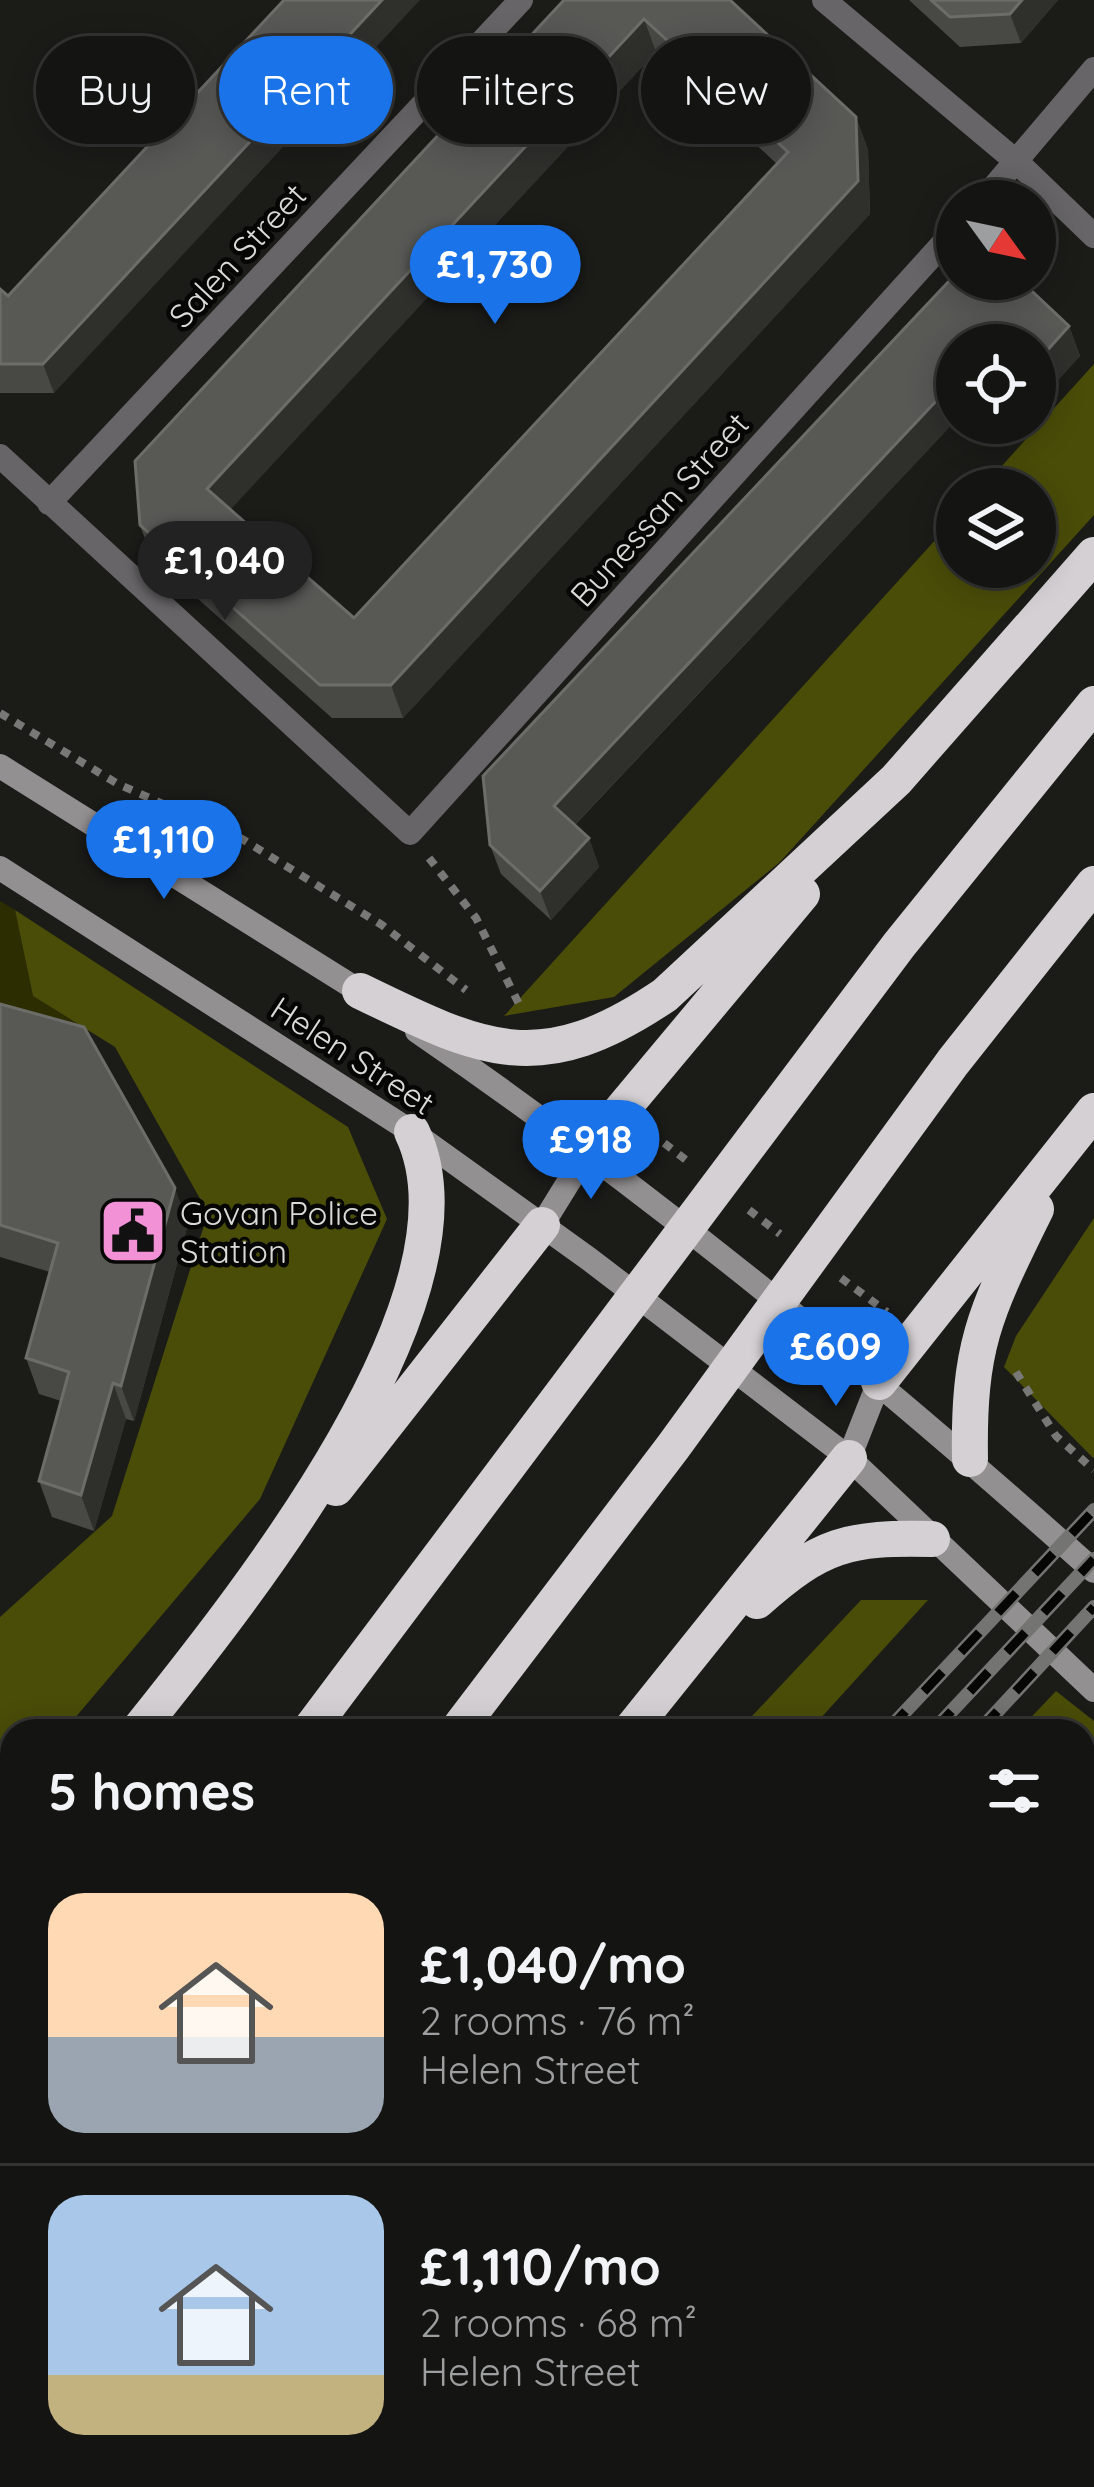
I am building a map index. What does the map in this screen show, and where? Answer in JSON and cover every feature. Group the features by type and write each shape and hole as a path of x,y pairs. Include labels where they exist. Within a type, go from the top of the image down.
{"highway":[{"path":"589,1148 896,780 1094,555"},
{"path":"318,1719 899,945 1094,704"},
{"path":"360,992 484,1045 560,1047 593,1037 665,995 896,780"},
{"path":"466,1719 673,1447 953,1062 1094,884"},
{"path":"879,1382 1094,1111"},
{"path":"240,1600 332,1462 397,1334 429,1219 428,1174 412,1132"},
{"path":"970,1460 972,1361 990,1303 1064,1152"},
{"path":"147,1719 240,1600 388,1425 542,1225"},
{"path":"639,1719 849,1458"},
{"path":"669,1681 792,1569 860,1538 932,1539"}],"street":[{"name":"Salen Street","path":"50,503 521,0"},
{"path":"824,0 1017,162 1094,236"},
{"path":"1001,180 1094,69"},
{"name":"Bunessan Street","path":"410,833 936,251"},
{"path":"0,456 410,833"},
{"name":"Helen Street","path":"0,766 360,992 589,1148 879,1382 1094,1571"},
{"name":"Helen Street","path":"0,868 412,1132 589,1259 849,1458 1089,1684"},
{"path":"542,1225 589,1148"},
{"path":"849,1458 879,1382"}],"path":[{"path":"0,712 118,784 242,839 382,925 473,995"},
{"path":"410,833 476,918 523,1013 507,1011"},
{"path":"622,1110 697,1169"},
{"path":"734,1198 789,1240"},
{"path":"826,1267 917,1334"},
{"path":"972,1361 1012,1365 1056,1436 1092,1468"}],"shaded area":[{"path":"1094,364 1094,515 1056,557 1056,468 1000,468 1022,444 1056,444 1056,406"},
{"path":"936,539 936,588 1028,588 780,862 614,997 504,1016"},
{"path":"0,901 15,910 33,996 87,1030 0,1008"},
{"path":"15,910 348,1127 387,1219 260,1499 74,1719 0,1719 0,1617 112,1516 208,1213 115,1047 33,996"},
{"path":"1094,1218 1093,1458 1004,1367 1016,1336"},
{"path":"861,1600 928,1600 820,1719 749,1719"},
{"path":"1056,1691 1091,1719 1029,1719"}],"building":[{"path":"284,0 382,0 348,36 250,36"},
{"path":"564,0 730,0 769,36 662,36 644,19 617,48 617,36 530,36"},
{"path":"931,0 1022,0 1010,14 950,17"},
{"path":"219,70 219,144 248,144 43,364 0,364 0,289 8,296 150,144 195,144 195,95"},
{"path":"811,75 856,117 858,181 391,685 320,685 140,525 135,461 430,144 528,144 207,489 354,618 788,152 779,144 811,144"},
{"path":"936,295 936,300 1041,300 1069,326 1056,341 1056,324 936,324 936,401 554,806 589,838 540,891 490,845 483,776"},
{"name":"Govan Police Station","path":"0,1004 84,1027 175,1188 121,1386 113,1383 81,1495 39,1481 69,1372 26,1358 58,1243 0,1225"}],"railway":[{"path":"898,1719 1094,1510"},
{"path":"944,1719 1094,1559"},
{"path":"990,1719 1094,1607"}],"place":[{"name":"Govan Police Station","path":"133,1231"}]}
